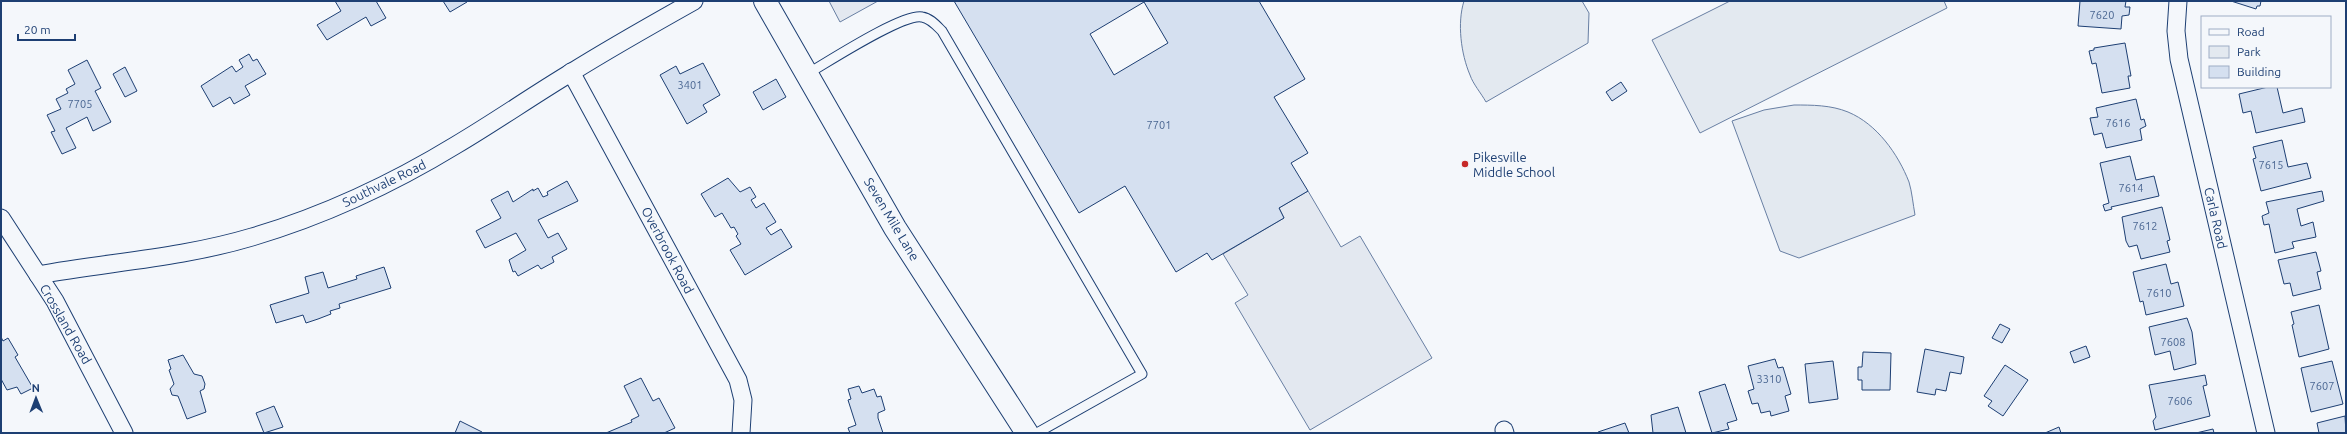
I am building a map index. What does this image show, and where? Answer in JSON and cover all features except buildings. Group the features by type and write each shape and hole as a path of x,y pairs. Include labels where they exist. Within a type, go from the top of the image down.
{"street":[{"name":"Southvale Road","path":"38,275 163,257 252,237 292,224 357,198 417,168 571,72 694,1"},
{"name":"Seven Mile Lane","path":"766,1 895,228 1026,433"},
{"name":"Carla Road","path":"2178,1 2176,31 2178,59 2266,433"},
{"name":"Overbrook Road","path":"571,72 738,380 743,400 741,433"},
{"name":"Crossland Road","path":"1,218 38,275 85,355 124,433"}],"lane":[{"path":"807,74 898,22 922,16 932,21 942,31 1142,374 1038,433"}],"green space":[{"path":"1464,1 1582,1 1589,13 1588,43 1486,102 1471,78 1464,58 1460,29"},
{"path":"1730,1 1944,1 1947,8 1700,133 1652,40"},
{"path":"1794,105 1821,106 1842,110 1858,117 1877,132 1893,151 1904,171 1910,186 1915,215 1799,258 1780,251 1732,121 1764,110"}],"shaded area":[{"path":"829,1 878,1 840,22"},
{"path":"1308,191 1341,247 1360,236 1432,358 1310,430 1235,303 1248,295 1223,254 1284,218 1279,208"}],"place":[{"name":"Pikesville Middle School","path":"1465,164"}]}
